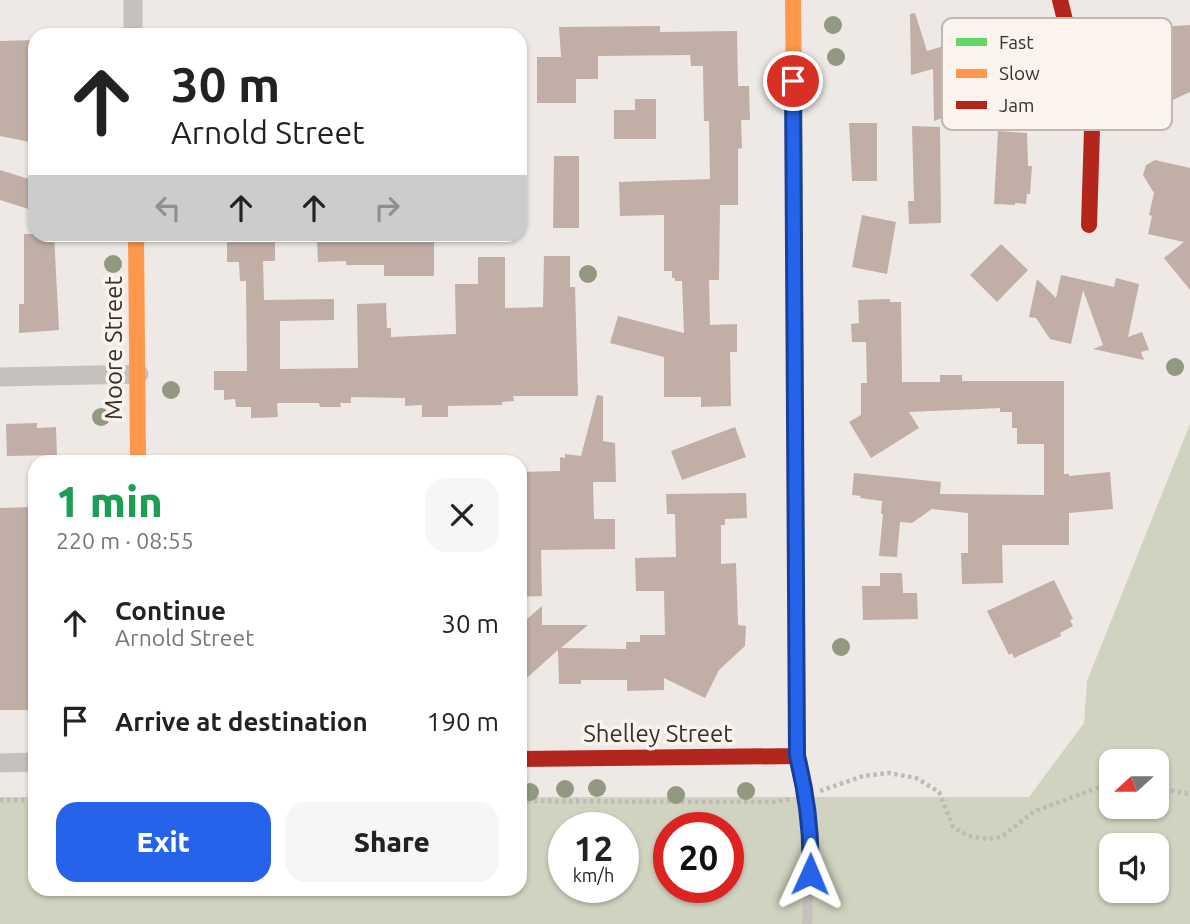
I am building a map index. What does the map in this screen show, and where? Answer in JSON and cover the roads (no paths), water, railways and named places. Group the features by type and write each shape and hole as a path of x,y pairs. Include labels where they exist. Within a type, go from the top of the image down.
{"street":[{"path":"133,0 133,28"},
{"path":"793,0 797,756"},
{"path":"1060,0 1064,18"},
{"path":"1089,225 1092,130"},
{"name":"Moore Street","path":"136,242 138,455"},
{"path":"0,377 139,374"},
{"name":"Shelley Street","path":"527,759 797,756"},
{"path":"0,763 28,762"}],"lane":[{"path":"797,756 807,794 811,849 807,924"}]}
